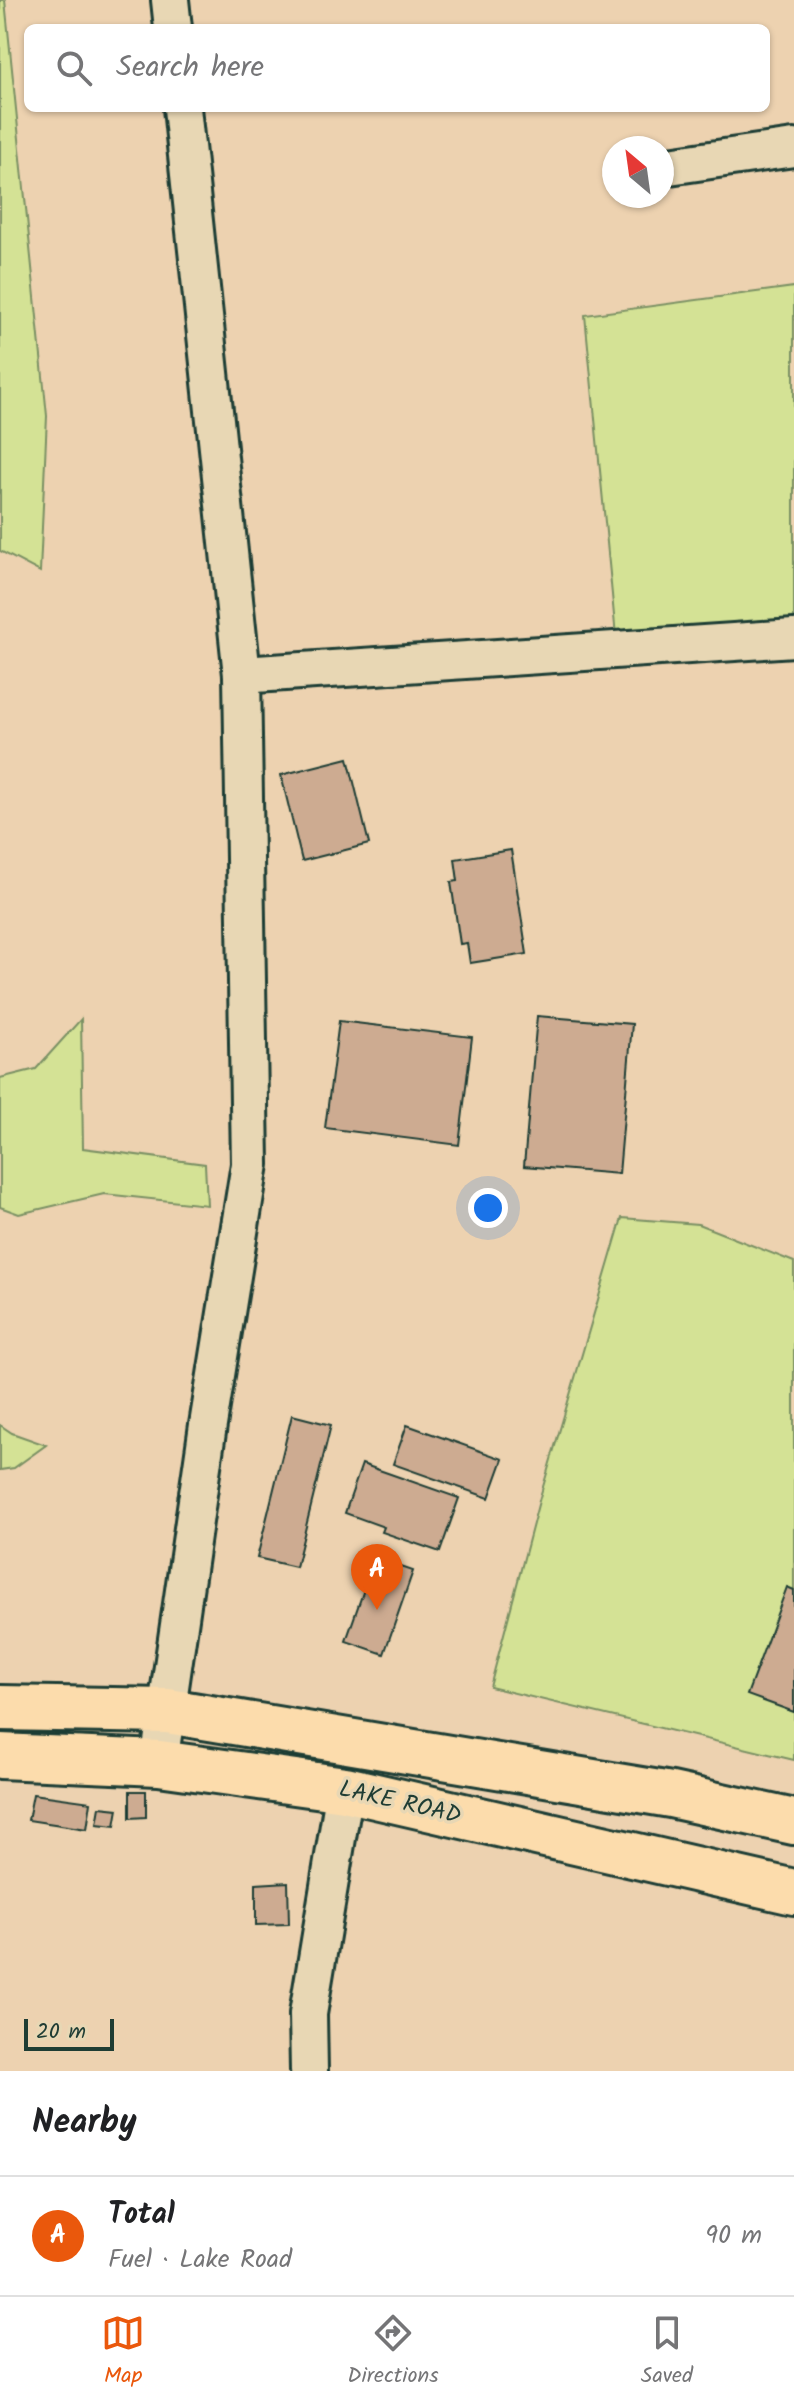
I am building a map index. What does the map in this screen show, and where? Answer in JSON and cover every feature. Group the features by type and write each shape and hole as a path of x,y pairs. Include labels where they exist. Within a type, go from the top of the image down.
{"main road":[{"name":"LAKE ROAD","path":"0,1708 168,1711 671,1795 794,1822"},
{"name":"LAKE ROAD","path":"0,1756 159,1763 345,1789 794,1892"}],"street":[{"path":"170,0 173,24"},
{"path":"159,1763 250,1164 242,675 182,112"},
{"path":"674,165 794,148"},
{"path":"242,675 794,638"},
{"path":"309,2071 308,2014 345,1789"}],"green space":[{"path":"0,0 5,0 47,416 40,572 0,551"},
{"path":"794,287 794,656 616,636 585,315"},
{"path":"81,1019 83,1148 205,1164 207,1205 104,1194 19,1214 0,1207 0,1078 36,1069"},
{"path":"622,1218 698,1224 794,1262 794,1760 490,1687 540,1497"},
{"path":"0,1425 12,1433 46,1445 14,1468 0,1470"}],"building":[{"path":"348,758 369,844 302,861 281,775"},
{"path":"511,850 527,954 470,963 467,943 460,944 451,882 458,881 455,859"},
{"path":"537,1016 632,1024 619,1174 524,1166"},
{"path":"339,1021 472,1037 459,1145 325,1128"},
{"path":"292,1415 331,1425 296,1567 257,1558"},
{"path":"407,1425 503,1459 489,1498 393,1464"},
{"path":"362,1464 459,1498 440,1552 382,1532 384,1527 345,1513"},
{"path":"375,1558 413,1571 384,1654 346,1641"},
{"path":"787,1587 794,1590 794,1712 747,1695"},
{"path":"130,1791 146,1791 146,1817 130,1818"},
{"path":"33,1794 91,1802 87,1829 28,1820"},
{"path":"100,1807 118,1809 115,1826 97,1824"},
{"path":"288,1882 289,1924 256,1925 256,1884"}],"place":[{"name":"Total","path":"377,1610"}]}
